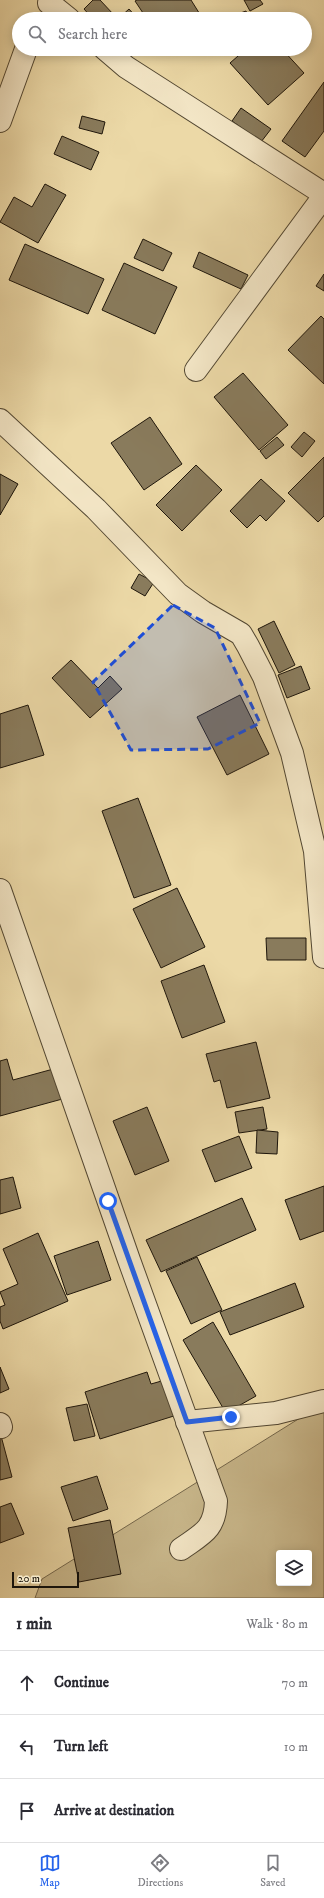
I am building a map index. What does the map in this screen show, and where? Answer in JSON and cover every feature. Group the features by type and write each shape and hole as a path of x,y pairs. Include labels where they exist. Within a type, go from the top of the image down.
{"street":[{"path":"48,7 57,12"},
{"path":"0,121 23,56"},
{"path":"113,56 126,67 324,195 196,370"},
{"path":"0,420 96,509 178,594 203,612 240,634 248,646 264,677 292,752 315,851 324,956"},
{"path":"0,890 216,1501 216,1516 208,1529 181,1549"},
{"path":"187,1422 276,1413 324,1401"}],"highlighted area":[{"path":"173,605 215,628 260,723 208,749 131,750 93,682"}],"shaded area":[{"path":"324,1403 324,1598 35,1598 42,1579"}],"building":[{"path":"93,0 100,0 111,12 87,12 84,9"},
{"path":"191,0 198,12 142,12 135,1"},
{"path":"244,0 260,0 263,4 250,11"},
{"path":"238,56 288,56 304,73 268,105 230,63"},
{"path":"324,82 324,131 305,157 282,141"},
{"path":"241,108 271,129 261,142 232,121"},
{"path":"82,116 105,122 102,134 79,128"},
{"path":"62,136 99,152 91,170 54,154"},
{"path":"45,184 66,195 38,243 0,222 14,197 32,207"},
{"path":"143,239 172,253 163,271 134,258"},
{"path":"25,244 104,279 88,314 9,280"},
{"path":"199,252 248,275 241,289 193,267"},
{"path":"124,263 177,287 155,334 102,310"},
{"path":"324,274 324,291 316,286"},
{"path":"321,316 324,319 324,384 288,350"},
{"path":"243,373 288,425 259,450 214,397"},
{"path":"150,417 182,464 144,490 111,443"},
{"path":"304,432 315,441 302,457 291,447"},
{"path":"277,437 284,445 266,459 260,451"},
{"path":"324,457 324,516 318,522 288,493"},
{"path":"196,465 222,490 182,531 156,505"},
{"path":"0,474 18,484 0,515"},
{"path":"261,479 285,501 266,521 260,515 247,528 230,511"},
{"path":"139,574 154,582 145,596 131,588"},
{"path":"274,621 295,665 279,673 258,629"},
{"path":"71,660 98,688 110,676 122,689 90,718 52,678"},
{"path":"301,666 310,689 287,698 278,675"},
{"path":"240,695 269,754 227,775 197,717"},
{"path":"28,705 44,755 0,768 0,714"},
{"path":"138,798 171,885 134,898 102,811"},
{"path":"177,888 205,947 161,968 133,909"},
{"path":"266,938 306,938 306,960 267,960"},
{"path":"204,965 225,1022 182,1038 161,981"},
{"path":"256,1042 270,1098 227,1108 220,1080 214,1082 206,1054"},
{"path":"7,1059 13,1080 57,1068 66,1098 0,1116 0,1061"},
{"path":"147,1107 169,1161 135,1175 113,1121"},
{"path":"263,1107 267,1129 239,1133 235,1112"},
{"path":"257,1130 278,1132 277,1154 256,1153"},
{"path":"239,1136 252,1168 215,1182 202,1150"},
{"path":"13,1177 21,1208 0,1214 0,1180"},
{"path":"324,1186 324,1231 300,1240 285,1200"},
{"path":"242,1198 256,1230 161,1272 146,1240"},
{"path":"38,1233 68,1301 3,1329 0,1321 0,1307 5,1305 0,1292 18,1284 3,1249"},
{"path":"98,1241 111,1280 67,1295 54,1256"},
{"path":"197,1257 222,1310 191,1324 166,1271"},
{"path":"295,1283 304,1307 230,1335 220,1312"},
{"path":"213,1322 256,1396 226,1413 183,1340"},
{"path":"0,1367 9,1389 0,1393"},
{"path":"147,1372 151,1384 165,1380 177,1415 100,1439 85,1392"},
{"path":"87,1404 95,1436 74,1441 66,1408"},
{"path":"0,1432 12,1477 0,1480"},
{"path":"97,1476 108,1509 73,1521 61,1487"},
{"path":"11,1503 24,1534 0,1543 0,1507"},
{"path":"110,1520 121,1574 79,1582 68,1528"}],"route":[{"path":"108,1201 187,1422 231,1417"}]}
